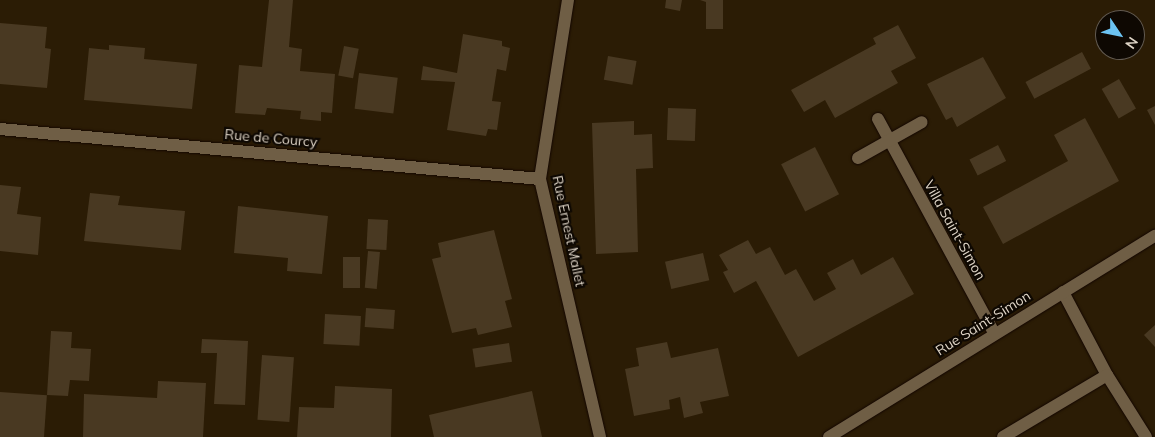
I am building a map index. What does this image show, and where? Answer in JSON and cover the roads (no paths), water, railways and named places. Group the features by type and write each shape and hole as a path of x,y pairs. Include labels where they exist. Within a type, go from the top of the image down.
{"street":[{"name":"Rue Ernest Mallet","path":"568,0 540,179 600,437"},
{"name":"Villa Saint-Simon","path":"878,119 994,333"},
{"path":"858,158 922,122"},
{"name":"Rue de Courcy","path":"0,129 540,179"},
{"name":"Rue Saint-Simon","path":"828,437 994,333 1155,236"},
{"path":"1063,292 1107,375 1146,437"},
{"path":"1003,437 1107,375"}]}
